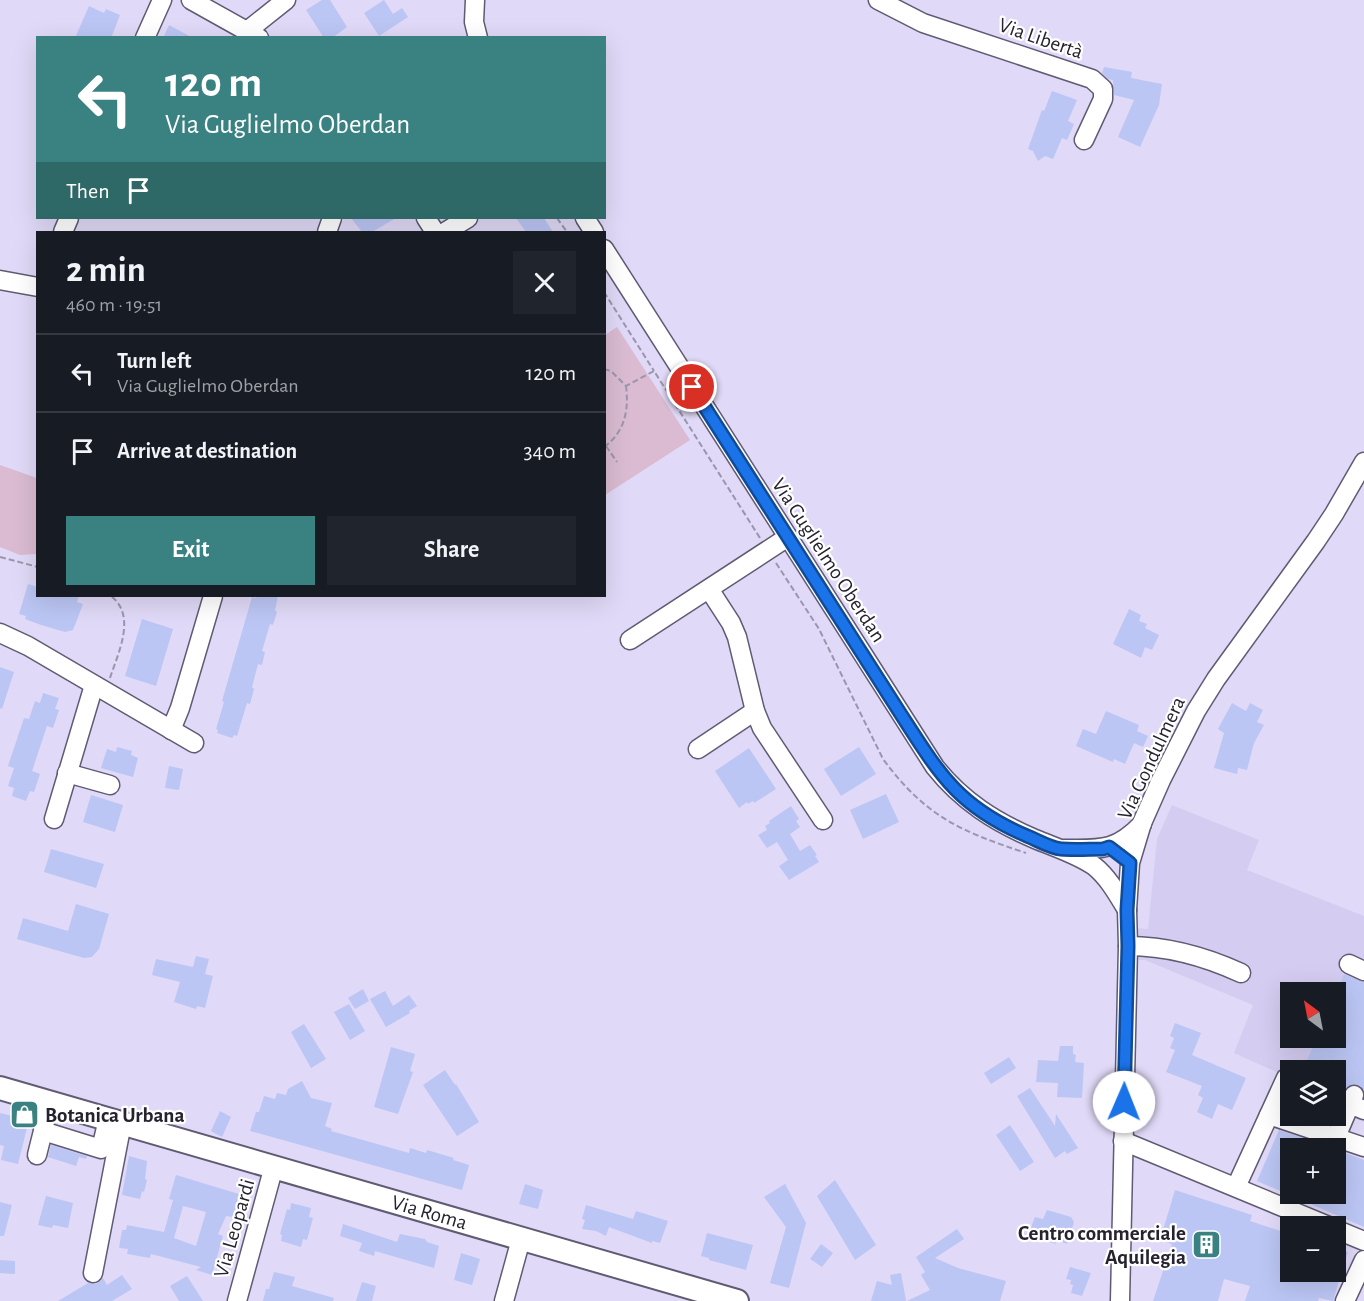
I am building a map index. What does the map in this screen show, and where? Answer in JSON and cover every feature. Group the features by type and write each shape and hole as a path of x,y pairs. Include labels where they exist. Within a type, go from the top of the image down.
{"main road":[{"name":"Via Roma","path":"0,1088 521,1239 703,1296 737,1301"}],"street":[{"path":"146,36 162,0"},
{"path":"191,0 253,34 286,0"},
{"path":"475,0 474,22 478,36"},
{"name":"Via Libertà","path":"878,0 912,8 923,23 1092,79 1103,89 1102,99 1084,140"},
{"path":"448,231 466,219"},
{"name":"Via Guglielmo Oberdan","path":"606,252 907,725 949,785 966,801 1002,824 1094,867 1109,871 1123,868 1130,863"},
{"path":"0,280 36,285"},
{"name":"Via Gondulmera","path":"1120,1301 1127,910 1130,863 1142,823 1196,711 1216,679 1334,514 1364,462"},
{"path":"630,640 788,537"},
{"path":"709,589 731,623 737,637 755,711 762,728 822,820"},
{"path":"171,730 180,708 213,597"},
{"path":"0,633 28,646 194,743"},
{"path":"54,819 67,773 100,689"},
{"path":"698,748 755,711"},
{"path":"67,773 110,785"},
{"name":"Via Guglielmo Oberdan","path":"1059,849 1103,849 1123,841 1142,823"},
{"path":"1109,847 1130,863"},
{"name":"Via Guglielmo Oberdan","path":"1094,867 1116,891 1127,910"},
{"path":"1128,946 1149,946 1196,957"},
{"path":"1236,1187 1280,1091"},
{"path":"37,1155 49,1102"},
{"path":"1336,1137 1350,1102"},
{"path":"1269,1115 1364,1147"},
{"path":"43,1131 101,1149 115,1121"},
{"path":"93,1274 115,1121"},
{"path":"1123,1141 1305,1216"},
{"name":"Via Leopardi","path":"237,1301 274,1166"},
{"path":"1346,1233 1364,1241"},
{"path":"504,1301 521,1239"},
{"path":"1345,1301 1364,1260"}],"path":[{"path":"606,295 654,371"},
{"path":"606,445 617,435 623,425 627,413 626,386"},
{"path":"606,447 618,462"},
{"path":"0,557 36,566"},
{"path":"100,689 124,631 125,621 117,600 112,597"}],"shaded area":[{"path":"617,327 690,440 606,494 606,334"},
{"path":"0,465 36,478 36,554 20,555 0,547"},
{"path":"1172,805 1259,840 1247,870 1364,916 1364,1122 1346,1115 1346,1060 1280,1060 1280,1089 1274,1087 1279,1073 1234,1053 1253,1005 1145,960 1134,960 1135,928 1148,929 1157,839"}],"building":[{"path":"322,0 330,0 347,27 335,36 323,36 306,10"},
{"path":"384,0 393,14 402,8 408,17 379,36 364,13"},
{"path":"89,6 104,13 106,9 120,15 112,36 76,36"},
{"path":"169,25 189,36 164,36"},
{"path":"1104,67 1132,72 1131,78 1162,84 1159,105 1140,147 1118,137 1134,100 1114,95 1113,80 1108,79 1102,73"},
{"path":"1052,91 1077,100 1068,121 1074,124 1067,140 1062,138 1053,159 1045,156 1038,161 1033,151 1028,149 1042,110 1044,111"},
{"path":"352,219 394,219 374,231 361,231"},
{"path":"517,219 545,219 552,231 525,231"},
{"path":"28,584 36,586 36,597 79,597 77,602 83,604 73,630 65,632 25,619 26,616 19,614"},
{"path":"252,597 278,597 275,610 277,612 273,625 270,624 262,651 265,652 262,665 258,664 250,704 247,703 237,736 234,735 232,738 217,733 216,729"},
{"path":"1129,609 1141,615 1139,621 1147,624 1145,628 1159,635 1152,650 1145,647 1141,658 1113,644"},
{"path":"142,619 173,629 156,686 125,676"},
{"path":"0,667 14,672 2,709 0,708"},
{"path":"43,693 59,698 55,709 59,710 53,728 47,726 32,771 40,774 34,792 30,791 26,801 12,796 14,788 8,786 14,768 8,766 24,718 29,719 35,701 40,703"},
{"path":"1232,703 1246,711 1250,703 1263,710 1257,722 1264,725 1254,743 1247,770 1238,768 1237,774 1214,768 1224,733 1218,729"},
{"path":"1106,711 1139,725 1137,731 1148,736 1143,747 1134,743 1125,764 1114,759 1113,762 1076,746 1083,729 1096,734"},
{"path":"117,747 132,751 131,755 138,758 133,777 101,768 107,749 116,752"},
{"path":"859,747 876,774 841,796 824,769"},
{"path":"749,748 776,789 754,803 753,801 748,804 747,802 739,808 715,771"},
{"path":"169,766 183,769 179,790 165,788"},
{"path":"886,794 899,822 863,839 850,810"},
{"path":"91,795 123,805 115,832 83,822"},
{"path":"791,806 799,819 796,821 800,827 790,834 800,851 810,845 819,862 789,880 779,866 788,860 777,842 767,848 758,835 767,830 765,826 770,823 769,821"},
{"path":"51,849 104,864 96,888 44,872"},
{"path":"76,904 109,914 99,949 92,957 84,958 17,939 23,918 68,931"},
{"path":"196,956 209,959 205,974 213,976 205,1008 197,1006 196,1009 174,1002 180,982 152,975 156,959 193,967"},
{"path":"1344,974 1364,982 1364,1091 1359,1085 1353,1084 1346,1089 1346,1060 1307,1060 1312,1048 1346,1048 1346,982 1341,982"},
{"path":"363,989 369,1001 355,1009 348,998"},
{"path":"385,991 393,1006 409,995 417,1006 409,1011 410,1013 386,1027 370,999"},
{"path":"349,1004 365,1031 350,1040 334,1012"},
{"path":"1175,1023 1201,1033 1192,1055 1246,1078 1232,1110 1218,1104 1212,1119 1197,1112 1203,1098 1198,1095 1202,1086 1166,1072 1175,1050 1170,1048 1174,1038 1170,1036"},
{"path":"304,1024 326,1059 311,1068 291,1032"},
{"path":"1060,1046 1073,1046 1073,1054 1076,1055 1075,1062 1084,1063 1082,1098 1057,1097 1058,1083 1036,1082 1038,1060 1058,1061"},
{"path":"391,1047 415,1054 410,1071 413,1072 398,1114 374,1107"},
{"path":"1009,1057 1016,1068 991,1084 984,1073"},
{"path":"445,1070 479,1122 457,1136 423,1085"},
{"path":"302,1081 311,1098 332,1103 325,1126 332,1129 331,1131 409,1153 410,1148 426,1153 427,1150 454,1158 453,1160 469,1165 462,1190 250,1131 264,1096 275,1099 277,1093 286,1095 288,1089"},
{"path":"1030,1088 1055,1126 1056,1114 1078,1148 1067,1154 1065,1151 1055,1158 1017,1096"},
{"path":"220,1111 231,1117 222,1137 211,1131"},
{"path":"0,1113 29,1120 18,1164 1,1160 4,1146 0,1145"},
{"path":"1010,1125 1034,1162 1020,1171 996,1135"},
{"path":"1279,1130 1303,1138 1280,1138 1280,1191 1257,1181"},
{"path":"51,1145 87,1156 86,1159 79,1157 76,1166 48,1157"},
{"path":"1346,1153 1364,1160 1364,1227 1346,1219 1346,1216 1338,1216 1310,1204 1346,1204"},
{"path":"129,1156 147,1161 145,1179 147,1180 140,1199 122,1195"},
{"path":"176,1175 239,1194 233,1217 226,1216 218,1234 223,1236 212,1275 196,1270 201,1267 151,1254 150,1258 127,1254 128,1249 119,1248 122,1230 126,1230 127,1225 164,1232 173,1200 169,1199","holes":["183,1206 206,1212 196,1246 174,1238"]},
{"path":"835,1180 876,1245 855,1260 817,1196"},
{"path":"525,1184 543,1190 538,1209 519,1204"},
{"path":"785,1184 806,1223 789,1288 770,1283 786,1227 764,1197"},
{"name":"Centro commerciale Aquilegia","path":"1175,1190 1252,1215 1250,1221 1280,1231 1280,1282 1339,1282 1333,1301 1319,1298 1318,1301 1245,1301 1250,1286 1224,1279 1218,1301 1153,1301 1172,1244 1160,1240"},
{"path":"46,1196 73,1203 68,1228 38,1225"},
{"path":"0,1202 12,1205 4,1236 0,1236"},
{"path":"291,1203 311,1208 309,1217 313,1218 307,1240 303,1239 301,1247 281,1241 282,1235 280,1234"},
{"path":"586,1205 633,1219 636,1211 668,1221 660,1243 652,1241 652,1243 609,1227 606,1236 596,1231 582,1229"},
{"path":"1047,1210 1071,1217 1074,1222 1067,1244 1054,1239 1056,1244 1028,1235 1035,1217 1043,1219"},
{"path":"343,1224 397,1242 400,1234 425,1239 439,1246 434,1268 375,1251 374,1256 359,1251 362,1243 340,1236"},
{"path":"957,1229 964,1239 935,1258 958,1268 1006,1281 1000,1301 907,1301 930,1290 921,1275 925,1272 916,1257"},
{"path":"707,1233 753,1245 746,1270 701,1256"},
{"path":"821,1244 833,1253 822,1267 810,1259"},
{"path":"461,1253 480,1259 472,1285 454,1280"},
{"path":"0,1260 15,1261 15,1274 0,1273"},
{"path":"1070,1267 1091,1273 1082,1296 1071,1293 1073,1285 1070,1284 1071,1280 1066,1279"},
{"path":"274,1272 295,1277 292,1286 334,1298 333,1301 263,1301"},
{"path":"901,1273 906,1301 871,1301 877,1281 892,1285 890,1275"},
{"path":"122,1275 132,1289 112,1301 58,1301 88,1283 96,1284 103,1278 107,1285"},
{"path":"187,1276 203,1301 179,1301 170,1286"},
{"path":"362,1282 376,1286 372,1301 356,1301"}],"place":[{"name":"Botanica Urbana","path":"24,1115"},
{"name":"Centro commerciale Aquilegia","path":"1207,1245"}],"route":[{"path":"692,387 902,716 949,785 981,812 1026,835 1059,849 1109,847 1130,863 1127,910 1124,1102"}]}
